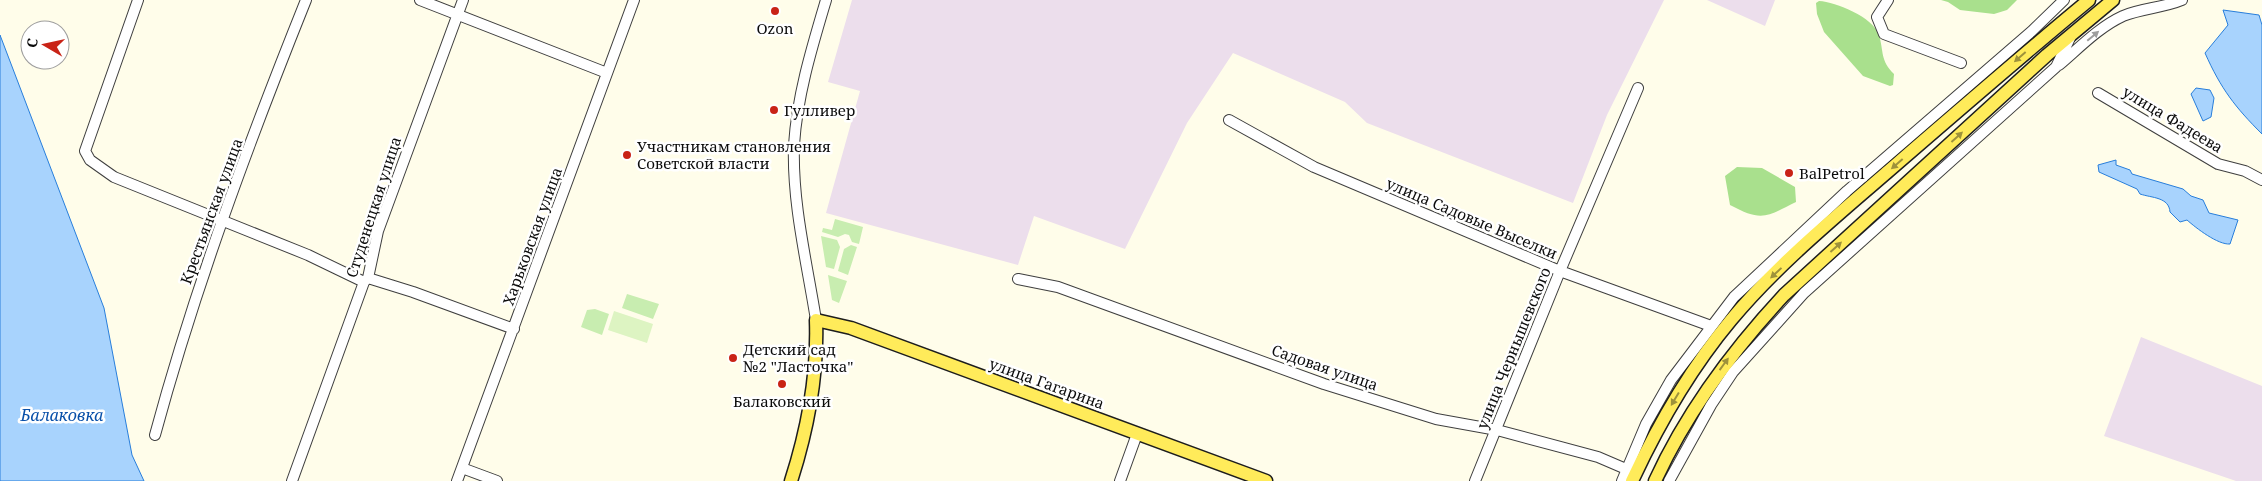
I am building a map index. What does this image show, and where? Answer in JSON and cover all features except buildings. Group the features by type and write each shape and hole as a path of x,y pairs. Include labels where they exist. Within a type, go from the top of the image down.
{"main road":[{"path":"1632,481 1652,438 1675,397 1731,320 1760,288 1850,205 2089,0"},
{"path":"1656,481 1680,433 1725,362 1784,294 2071,35 2113,0"},
{"name":"улица Гагарина","path":"816,320 851,328 1266,481"},
{"path":"790,481 807,423 813,393 817,350 816,320"}],"street":[{"path":"138,0 85,151 90,160 114,177 366,280 413,292 514,329"},
{"name":"Крестьянская улица","path":"155,435 178,349 270,92 306,0"},
{"path":"420,0 607,73"},
{"name":"Студенецкая улица","path":"292,481 366,280 378,231 463,0"},
{"name":"Харьковская улица","path":"457,481 634,0"},
{"path":"816,320 801,234 794,146 805,75 826,0"},
{"path":"1888,0 1878,17 1884,34 1961,63"},
{"path":"1622,481 1646,424 1672,380 1734,297 1771,260 1890,152 2032,30 2064,0"},
{"path":"1668,481 1711,405 1733,372 1804,293 2056,67 2107,24 2125,15 2166,7 2182,0"},
{"path":"2032,30 2057,26"},
{"path":"2056,67 2071,35"},
{"name":"улица Чернышевского","path":"1475,481 1560,271 1638,88"},
{"name":"улица Фадеева","path":"2098,93 2218,164 2245,171 2262,180"},
{"name":"улица Садовые Выселки","path":"1229,120 1314,167 1560,271 1711,326"},
{"name":"Садовая улица","path":"1018,279 1058,287 1324,384 1418,414 1497,430 1598,457 1626,468"},
{"path":"1120,481 1137,434"},
{"path":"462,468 497,481"}],"shaded area":[{"path":"852,0 1664,0 1607,115 1573,203 1367,123 1345,102 1233,53 1187,123 1125,249 1034,216 1018,265 826,213 860,91 828,82"},
{"path":"1707,0 1775,0 1765,26"},
{"path":"2141,337 2262,386 2262,481 2236,481 2104,436"}],"green space":[{"path":"1941,0 2017,0 2007,10 1994,14 1960,10"},
{"path":"1819,1 1844,7 1862,17 1875,28 1879,35 1884,60 1894,74 1893,85 1890,86 1863,76 1824,32 1817,14 1816,3"},
{"path":"1737,167 1762,168 1795,187 1796,202 1778,211 1764,215 1750,214 1730,205 1725,176"},
{"path":"835,219 863,227 859,244 852,242 849,235 845,234 838,237 822,232 823,228 832,230"},
{"path":"821,236 837,240 840,247 834,269 826,267"},
{"path":"851,245 857,247 848,275 838,271 844,249"},
{"path":"828,275 847,281 839,303 832,300"},
{"path":"627,294 659,304 653,319 622,308"},
{"path":"595,309 609,314 602,335 581,327 587,310"},
{"path":"614,311 653,324 647,343 608,330"}],"water":[{"path":"2223,10 2259,15 2262,25 2262,134 2229,97 2205,53 2228,25"},
{"name":"Балаковка","path":"0,35 104,308 132,455 144,481 0,481"},
{"path":"2196,88 2210,90 2214,98 2211,117 2203,121 2191,94"},
{"path":"2116,160 2116,165 2130,170 2132,174 2183,189 2191,196 2203,200 2209,213 2238,220 2230,244 2213,239 2187,220 2180,222 2170,212 2167,203 2155,197 2140,194 2137,189 2099,172 2098,165"}],"place":[{"name":"Ozon","path":"775,11"},
{"name":"Гулливер","path":"774,110"},
{"name":"Участникам становления Советской власти","path":"627,155"},
{"name":"BalPetrol","path":"1789,173"},
{"name":"Детский сад №2 \"Ласточка\"","path":"733,358"},
{"name":"Балаковский","path":"782,384"}]}
